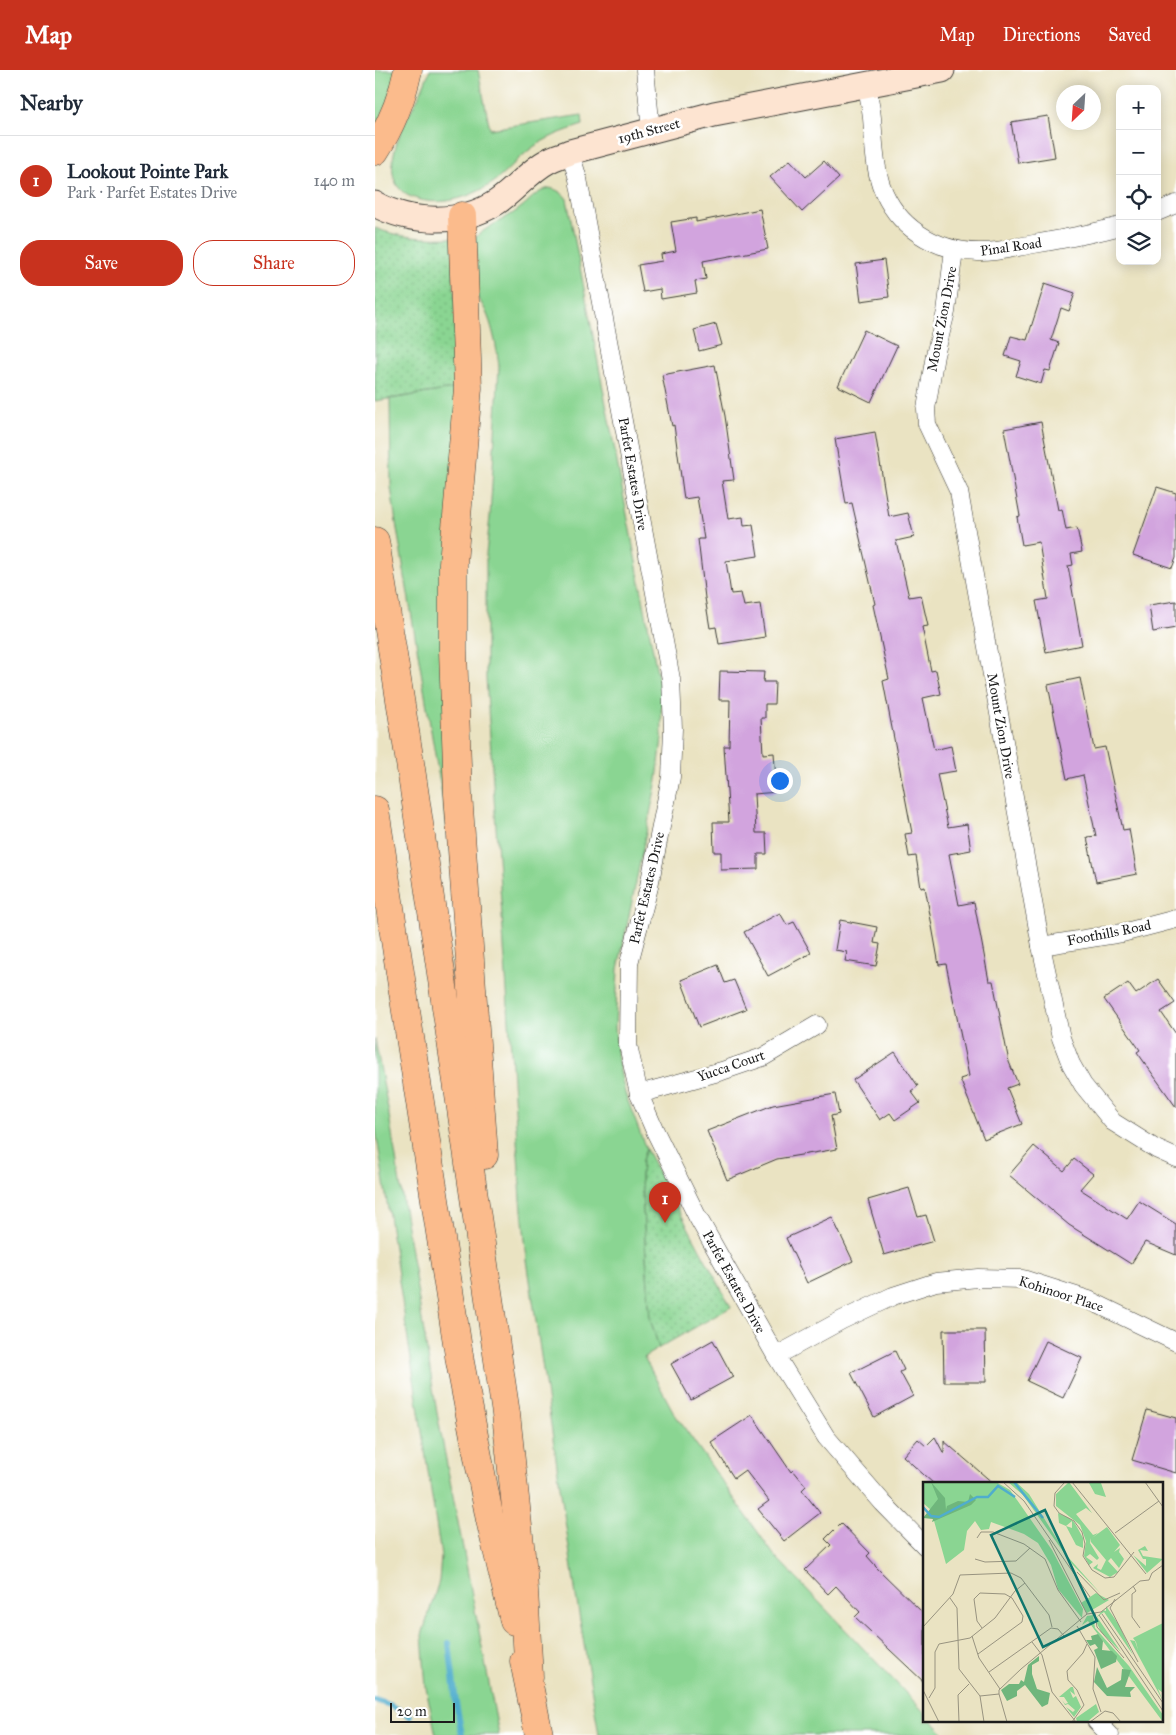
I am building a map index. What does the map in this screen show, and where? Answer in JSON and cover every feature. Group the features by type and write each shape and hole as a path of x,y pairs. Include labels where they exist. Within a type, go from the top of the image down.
{"highway":[{"path":"375,150 392,120 408,70"},
{"path":"462,216 468,380 453,564 455,712 466,912 495,1334"},
{"path":"375,541 506,1414 526,1606 529,1677"},
{"path":"375,810 460,1362 477,1459 502,1573 529,1677 539,1735"},
{"path":"375,936 436,1208"}],"street":[{"path":"645,70 651,130"},
{"name":"19th Street","path":"375,204 392,213 410,218 433,219 462,216 497,202 544,164 570,152 714,114 942,70"},
{"name":"Pinal Road","path":"867,84 876,164 881,185 890,204 905,222 933,243 954,250 980,253 1073,238 1116,227"},
{"name":"Parfet Estates Drive","path":"570,152 580,189 671,680 673,729 671,777 648,891 629,964 628,1045 639,1094 697,1216 776,1356 826,1437 883,1503 923,1544"},
{"path":"1161,210 1176,204"},
{"name":"Mount Zion Drive","path":"954,250 946,312 935,355 926,409 927,424 959,492 1041,946 1061,1038 1071,1064 1083,1085 1113,1122 1156,1149 1176,1158"},
{"name":"Foothills Road","path":"1041,946 1121,933 1176,919"},
{"name":"Yucca Court","path":"639,1094 722,1071 763,1056 817,1025"},
{"name":"Kohinoor Place","path":"776,1356 842,1320 893,1296 936,1282 978,1278 1023,1279 1089,1300 1176,1342"},
{"path":"1097,1722 1110,1735"}],"green space":[{"path":"375,70 401,70 375,133"},
{"path":"430,70 478,70 490,129 582,115 583,125 561,132 534,146 503,175 474,193 440,202 418,199 407,195 398,186 393,175 393,162 400,134"},
{"path":"554,189 567,199 661,693 662,738 657,780 618,969 615,1027 618,1061 625,1093 646,1149 642,1160 641,1178 650,1318 659,1348 644,1357 674,1413 774,1555 923,1711 923,1722 933,1722 946,1735 599,1735 576,1596 527,1260 521,1200 486,678 486,554 499,367 490,322 483,305 478,299 475,238 514,213 536,194 544,190"},
{"path":"375,228 413,237 452,238 459,388 375,401"},
{"path":"459,388 456,879 391,487 390,399"},
{"path":"375,1039 437,1413 499,1735 436,1735 426,1688 422,1635 439,1581 441,1556 375,1124"},
{"path":"646,1149 731,1307 659,1348 650,1318 641,1178 642,1160"}],"building":[{"path":"1048,116 1055,157 1018,163 1011,122"},
{"path":"790,160 806,177 824,161 839,178 802,212 770,177"},
{"path":"760,209 768,249 703,261 706,279 695,281 697,293 661,299 660,289 643,292 638,265 662,261 661,254 676,251 671,222 696,218 696,222"},
{"path":"884,260 889,297 861,301 856,264"},
{"path":"1045,283 1075,293 1069,311 1061,308 1051,340 1059,343 1050,371 1045,370 1041,384 1016,376 1021,361 1005,356 1011,336 1027,340"},
{"path":"716,324 722,345 699,351 694,330"},
{"path":"864,330 897,346 871,402 838,386"},
{"path":"715,365 725,416 734,480 722,481 728,519 743,517 744,526 753,525 758,556 726,561 731,594 741,593 744,606 760,604 765,637 719,644 716,627 710,628 705,598 698,539 704,539 697,497 684,499 674,425 672,426 662,375"},
{"path":"1041,422 1058,510 1062,509 1066,530 1077,528 1082,552 1071,554 1073,565 1068,566 1082,645 1046,652 1036,601 1048,599 1039,542 1022,545 1017,517 1020,516 1004,429"},
{"path":"875,432 889,517 908,513 914,537 896,541 909,597 921,595 928,626 922,627 931,671 936,670 941,694 923,698 934,750 951,746 956,771 937,774 948,827 967,824 971,850 949,854 959,905 974,902 989,981 993,981 1009,1062 1018,1084 1007,1088 1022,1124 984,1139 960,1079 969,1076 946,964 939,965 925,887 921,888 916,856 909,857 905,834 912,833 883,681 889,679 873,605 875,604 852,503 846,504 835,439"},
{"path":"1157,487 1176,493 1176,558 1172,568 1133,555"},
{"path":"1176,601 1176,628 1153,632 1149,605"},
{"path":"720,671 764,672 763,682 775,682 774,704 765,704 765,718 761,718 763,754 774,753 777,792 754,794 756,833 766,833 767,854 758,854 758,869 721,870 721,852 714,852 713,822 729,822 724,746 729,746 730,700 719,700"},
{"path":"1080,678 1094,749 1105,747 1123,830 1129,829 1137,874 1096,882 1087,837 1096,836 1083,775 1067,779 1048,685"},
{"path":"780,913 787,925 794,922 811,953 768,976 744,932"},
{"path":"840,920 877,927 874,943 880,944 876,966 845,961 847,952 835,950"},
{"path":"718,965 725,983 734,980 746,1009 699,1027 681,980"},
{"path":"1158,979 1175,1003 1161,1012 1176,1034 1176,1107 1137,1052 1140,1050 1104,999 1128,983 1136,994"},
{"path":"895,1052 918,1086 911,1091 920,1103 895,1120 890,1113 880,1120 853,1080"},
{"path":"835,1094 839,1114 831,1116 837,1149 777,1159 727,1180 707,1131 773,1105"},
{"path":"1034,1146 1064,1171 1074,1159 1093,1174 1080,1189 1127,1219 1139,1201 1176,1224 1176,1255 1145,1242 1131,1264 1069,1225 1009,1175"},
{"path":"909,1188 918,1217 926,1215 934,1241 884,1255 868,1200"},
{"path":"832,1217 853,1261 807,1283 786,1238"},
{"path":"943,1330 985,1330 986,1382 944,1382"},
{"path":"713,1340 733,1377 691,1400 671,1364"},
{"path":"1046,1341 1082,1358 1063,1398 1027,1381"},
{"path":"895,1351 904,1370 900,1372 913,1396 874,1417 851,1373"},
{"path":"1147,1410 1176,1418 1176,1473 1132,1460"},
{"path":"752,1415 791,1472 793,1470 806,1486 802,1490 820,1513 784,1541 758,1509 769,1501 745,1470 734,1478 711,1442"},
{"path":"935,1437 944,1454 944,1441 992,1482 932,1482 903,1456 918,1439 926,1446"},
{"path":"841,1523 870,1553 867,1556 875,1566 923,1613 923,1681 855,1617 860,1612 836,1586 828,1594 805,1570 831,1545 825,1539"}],"waterway":[{"path":"449,1643 462,1735"},
{"path":"375,1700 390,1705 410,1716"}],"place":[{"name":"Lookout Pointe Park","path":"665,1223"}]}
